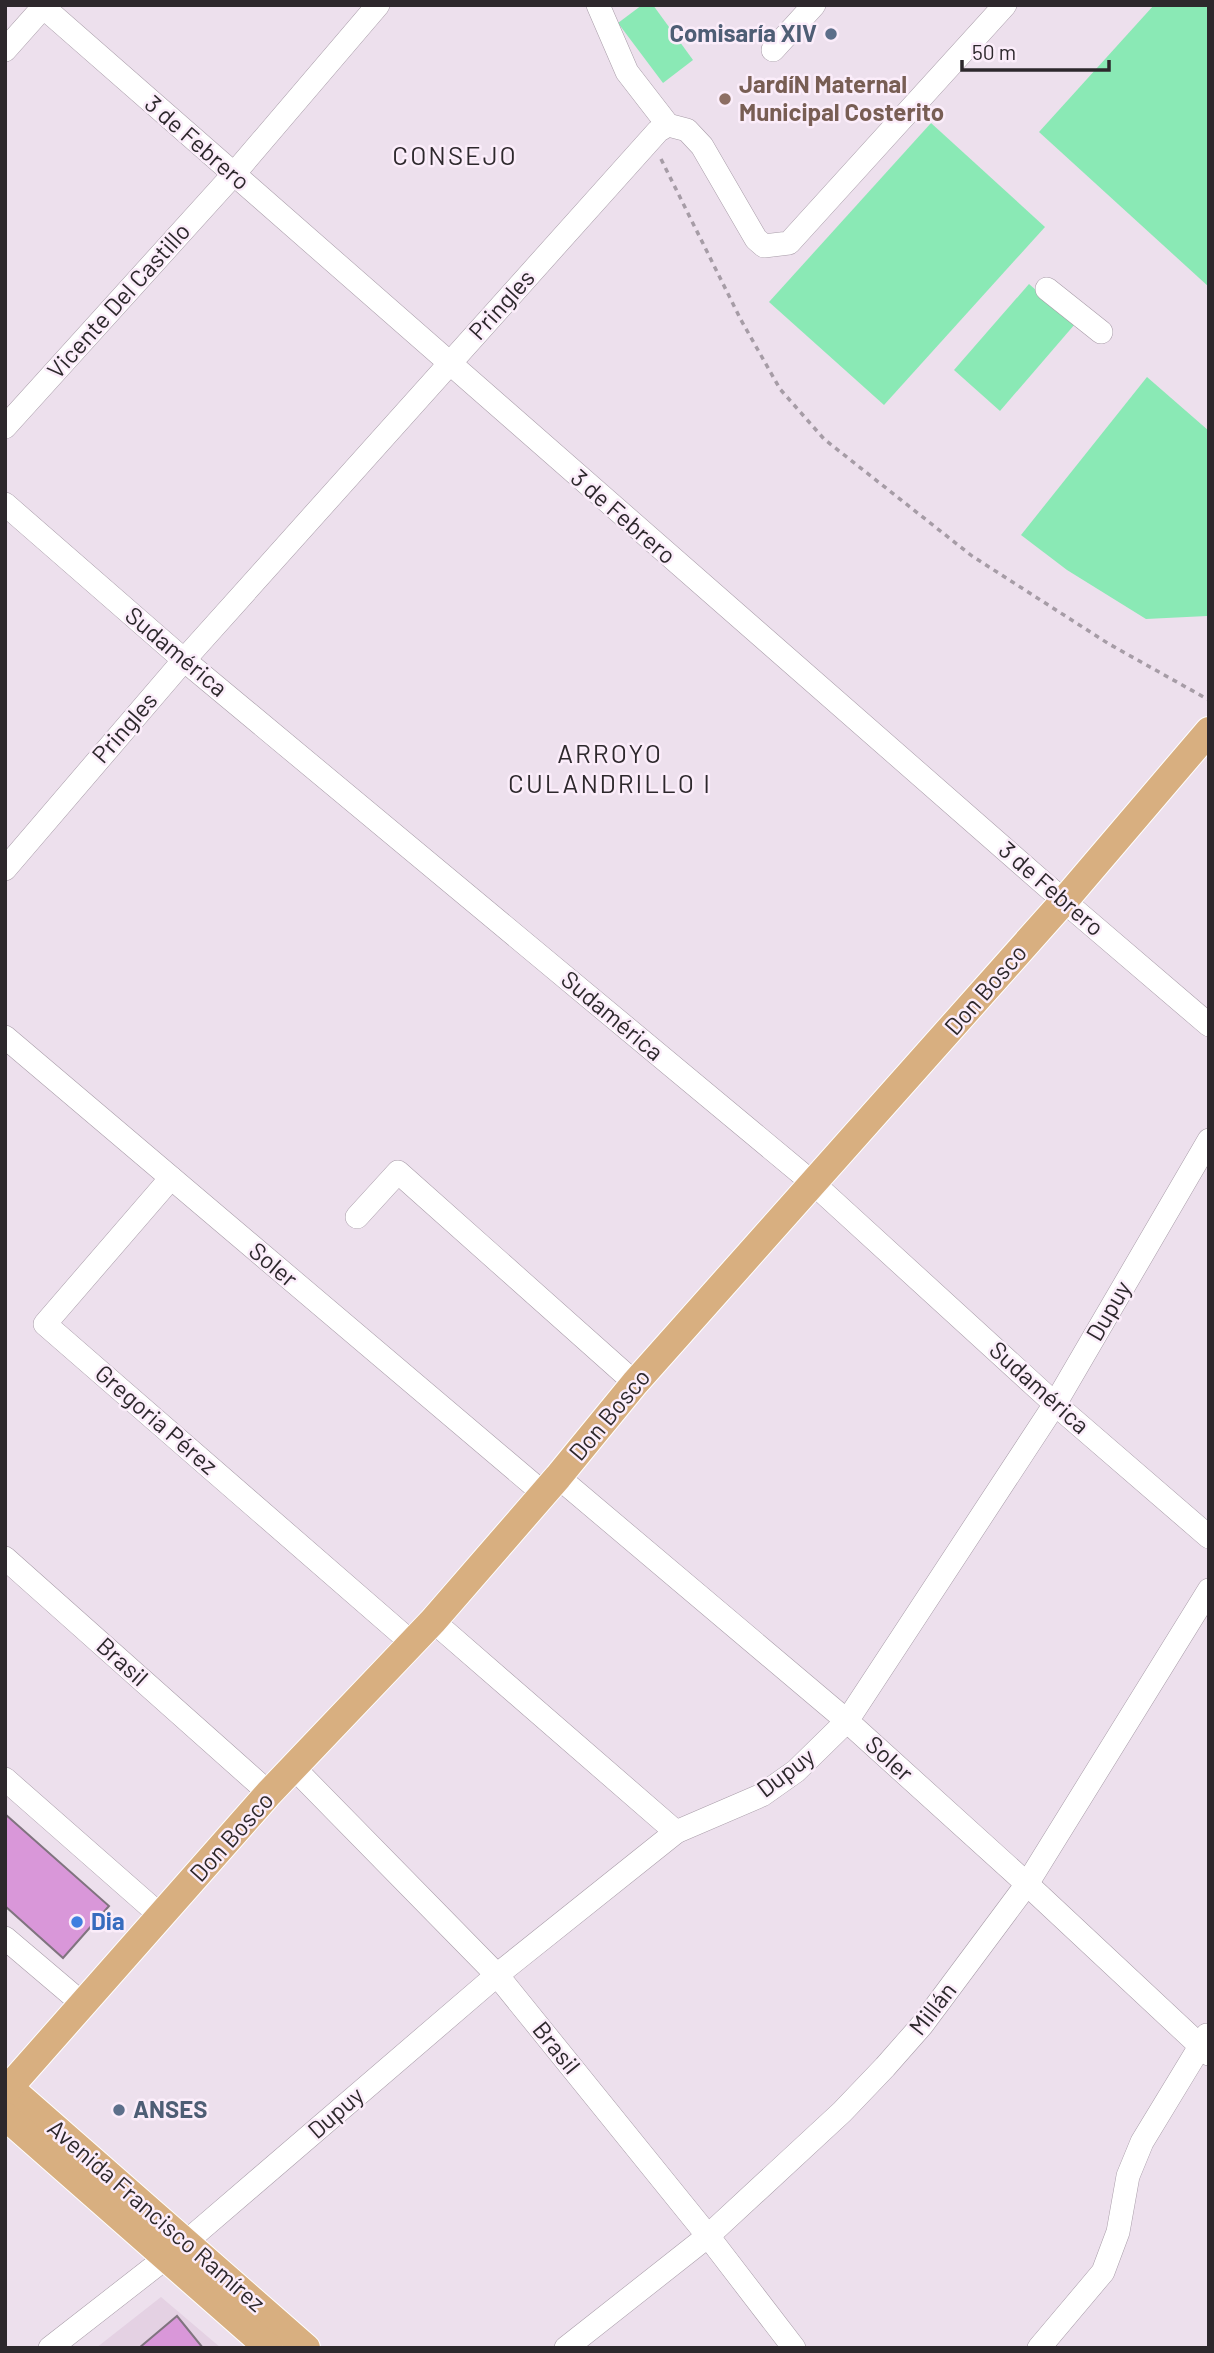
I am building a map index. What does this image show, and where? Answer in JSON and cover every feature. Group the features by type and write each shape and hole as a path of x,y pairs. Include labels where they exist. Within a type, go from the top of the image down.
{"main road":[{"name":"Don Bosco","path":"7,2088 84,2006 270,1793 433,1621 635,1383 1064,901 1209,731"},
{"name":"Avenida Francisco Ramírez","path":"7,2088 177,2250 269,2348"},
{"name":"Avenida Francisco Ramírez","path":"5,2116 306,2348"}],"street":[{"name":"Vicente Del Castillo","path":"5,427 233,175 378,5"},
{"path":"598,5 627,72 660,132 687,130 702,146 756,239 765,246 789,243 1005,5"},
{"path":"773,50 814,5"},
{"name":"3 de Febrero","path":"43,6 449,364 1209,1025"},
{"path":"5,50 43,6"},
{"name":"Pringles","path":"5,869 184,660 660,132"},
{"path":"1047,289 1101,332"},
{"name":"Sudamérica","path":"5,504 184,660 814,1184 1055,1404 1209,1537"},
{"name":"Soler","path":"5,1037 171,1178 847,1721 1206,2045"},
{"name":"Dupuy","path":"50,2348 177,2250 497,1975 676,1832 762,1795 796,1771 847,1721 1055,1404 1209,1140"},
{"path":"357,1217 398,1172 635,1383"},
{"name":"Gregoria Pérez","path":"171,1178 45,1324 412,1643"},
{"name":"Brasil","path":"5,1558 270,1793"},
{"name":"Millán","path":"566,2348 708,2236 842,2112 922,2025 1027,1884 1209,1590"},
{"path":"433,1621 676,1832"},
{"name":"Brasil","path":"294,1768 497,1975 708,2236 794,2348"},
{"path":"5,1779 161,1916"},
{"path":"5,1938 84,2006"},
{"path":"1039,2348 1103,2273 1118,2232 1128,2176 1138,2154 1206,2045"}],"path":[{"path":"660,132 741,320 780,389 824,439 972,556 1109,644 1209,700"}],"shaded area":[{"path":"161,2297 221,2348 96,2348"}],"green space":[{"path":"642,5 653,5 693,60 663,83 618,23"},
{"path":"1154,5 1209,5 1209,287 1039,132"},
{"path":"931,123 1045,227 884,405 769,302"},
{"path":"1029,284 1075,324 1000,411 954,370"},
{"path":"1147,377 1209,431 1207,616 1146,619 1067,570 1021,535"}],"building":[{"path":"5,1814 109,1906 63,1958 5,1906"},
{"path":"177,2316 203,2348 139,2348"}],"place":[{"name":"Comisaría XIV","path":"831,34"},
{"name":"JardíN Maternal Municipal Costerito","path":"725,99"},
{"name":"Dia","path":"77,1922"},
{"name":"ANSES","path":"119,2110"}],"district":[{"name":"CONSEJO","path":"455,156"},
{"name":"ARROYO CULANDRILLO I","path":"610,769"}]}
